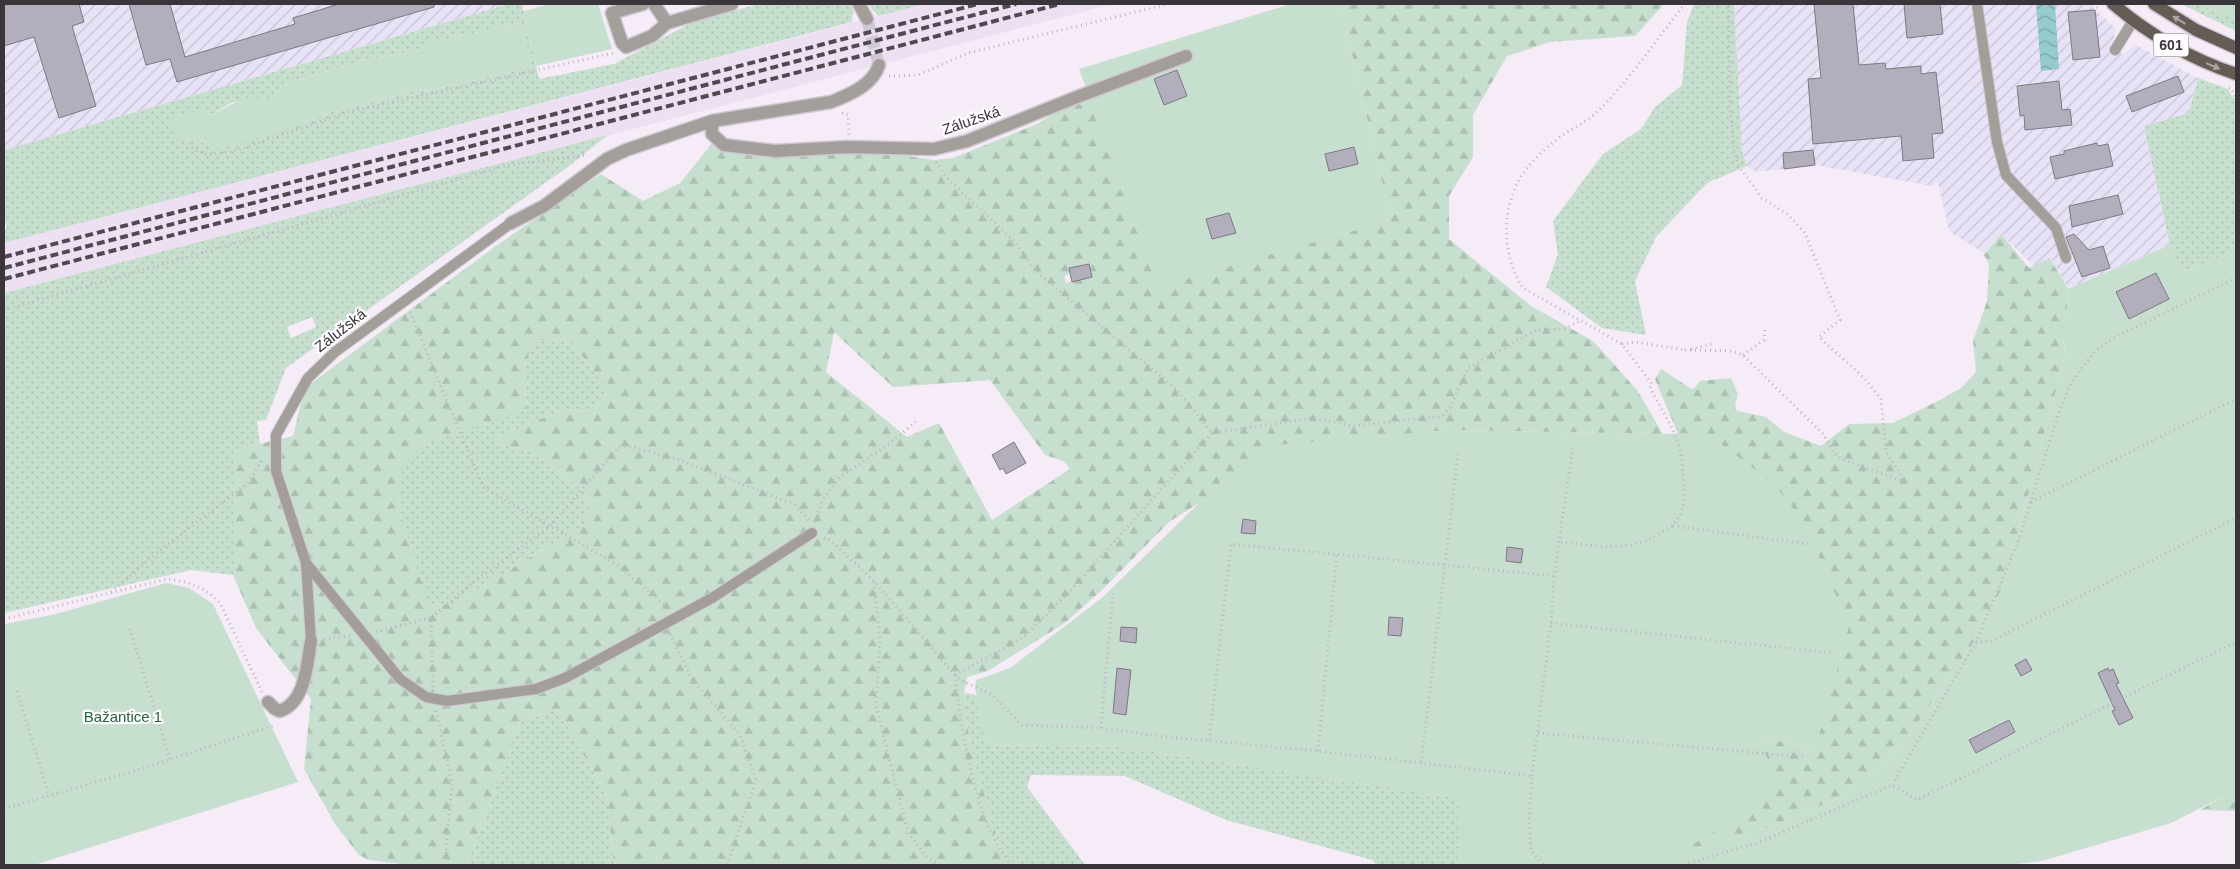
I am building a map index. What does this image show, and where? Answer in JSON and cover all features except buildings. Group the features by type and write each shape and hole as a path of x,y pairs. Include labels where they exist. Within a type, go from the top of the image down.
{"main road":[{"name":"601","path":"2113,4 2133,21 2182,51 2236,74"},
{"name":"601","path":"2154,4 2196,30 2236,48"}],"street":[{"path":"644,4 612,13 622,43 626,48 652,36 667,23 732,4"},
{"path":"654,4 667,23"},
{"path":"859,4 867,19"},
{"name":"Zálužská","path":"712,121 712,134 724,145 775,151 847,147 934,150 967,141 1082,94 1186,56"},
{"name":"Zálužská","path":"511,223 544,206 607,159 712,121 831,102 847,96 878,70"},
{"name":"Zálužská","path":"268,702 280,712 294,701 305,678 311,641"}],"lane":[{"path":"1977,4 1997,142 2006,175 2056,228 2066,258"},
{"path":"2115,50 2133,21"},
{"name":"Zálužská","path":"311,641 306,563 276,471 276,435 308,378 335,352 406,302 511,223"},
{"path":"306,563 400,679 426,696 447,702 536,689 566,678 712,598 813,530"}],"path":[{"path":"878,70 888,76 918,75 968,53 1168,4"},
{"path":"1561,542 1609,547 1630,545 1646,541 1672,526 1680,516 1685,499 1681,452 1672,428 1650,388 1652,384 1622,344 1523,288 1515,276 1507,242 1510,203 1516,186 1524,172 1555,141 1602,106 1685,4"},
{"path":"1622,344 1636,342 1684,350 1732,351 1743,355 1824,435 1833,452 1841,459 1906,482 1886,452 1880,414 1881,399 1865,379 1819,337 1840,320 1806,233 1787,214 1762,198 1738,165 1734,150 1730,106 1729,4"},
{"path":"190,144 194,149 208,156 238,150 348,112 419,94 437,92 613,54 626,48"},
{"path":"2234,96 2236,102"},
{"path":"839,112 848,115 850,132 847,147"},
{"path":"934,150 934,160 947,178 1014,242 1039,274 1177,390 1212,433"},
{"path":"4,310 507,165 596,154"},
{"path":"1684,865 1760,842 1892,785 1976,642 2018,542 2059,412 2071,383 2095,350 2115,337 2236,278"},
{"path":"406,302 483,487 619,566 678,617"},
{"path":"955,675 1024,637 1070,591 1212,433 1312,418 1354,426 1442,416 1450,408 1468,368 1536,330 1564,329 1580,321"},
{"path":"1743,355 1764,340 1765,329"},
{"path":"1684,350 1712,344"},
{"path":"2030,502 2236,399"},
{"path":"813,530 822,501 839,478 889,444 918,420"},
{"path":"109,594 248,483 276,435"},
{"path":"311,641 365,634 431,618 463,590 550,526 618,447 634,447 682,460 795,505 813,530 830,540 874,581 955,675 964,682 990,694 1022,725 1101,728 1159,736 1318,751 1532,776"},
{"path":"1545,865 1531,852 1529,822 1532,776 1552,623 1554,576 1561,542 1573,447"},
{"path":"1421,763 1458,454"},
{"path":"1976,642 1991,641 2236,518"},
{"path":"1672,526 1809,544"},
{"path":"1209,740 1231,544 1554,576"},
{"path":"1318,751 1337,553"},
{"path":"4,619 167,579 182,580 210,592 220,603 268,702"},
{"path":"874,581 880,639 876,706 908,833 926,856 938,865"},
{"path":"1101,728 1114,593"},
{"path":"431,618 433,698 452,783 446,847 448,865"},
{"path":"1552,623 1834,654"},
{"path":"665,624 692,679 740,735 756,780 727,865"},
{"path":"130,629 170,759"},
{"path":"1892,785 1917,800 2236,642"},
{"path":"955,675 964,746 991,835 1012,865"},
{"path":"17,692 49,796"},
{"path":"4,809 272,726"},
{"path":"1538,732 1803,757"}],"shaded area":[{"path":"4,4 509,4 4,150"},
{"path":"925,4 1113,4 4,293 4,243"},
{"path":"1734,4 2089,4 2116,29 2110,49 2123,54 2136,45 2198,78 2189,113 2144,126 2170,245 2068,289 2051,258 2036,268 2001,234 1984,253 1949,231 1938,182 1932,186 1815,165 1756,172 1747,166 1742,151"}],"green space":[{"path":"509,4 522,4 539,79 614,64 691,23 758,4 850,4 853,8 852,22 4,243 4,229 7,228 4,218 4,150","holes":["521,22 531,67 437,89 418,90 327,113 302,124 204,143 199,138 206,109 207,115 233,102 270,100 289,83 360,61 427,49 427,44"]},
{"path":"550,4 598,4 612,49 536,66 524,11"},
{"path":"868,4 925,4 878,16"},
{"path":"1291,4 1340,4 1391,220 1158,287 1079,69"},
{"path":"1340,4 1664,4 1635,36 1550,42 1507,56 1473,115 1473,157 1449,196 1449,239 1531,306 1593,341 1637,390 1663,434 1450,430 1264,447 1199,503 1169,522 1103,589 1065,623 988,671 967,677 964,693 970,744 1000,850 1015,865 614,865 607,796 558,709 521,721 467,865 409,865 369,860 359,855 335,824 304,769 311,699 256,628 233,575 233,450 293,436 304,391 317,379 497,245 601,174 643,201 680,183 714,141 737,146 848,147 934,160 953,158 1037,124 1088,92 1158,286 1391,220","holes":["1088,264 1092,277 1066,283 1064,276 1070,274 1069,268","834,332 893,387 990,380 1045,455 1064,461 1070,469 992,520 939,423 907,437 826,372","569,338 609,392 594,410 560,411 490,440 541,458 585,492 588,523 452,604 429,605 399,510 402,465 424,442 489,424 527,410 524,366 534,341"]},
{"path":"1694,4 1734,4 1742,151 1747,166 1707,183 1656,237 1635,281 1646,335 1602,328 1546,287 1558,254 1553,221 1603,154 1641,129 1655,107 1682,85 1687,22"},
{"path":"2181,4 2199,4 2236,19 2236,31"},
{"path":"2199,4 2236,4 2236,19"},
{"path":"521,22 532,67 437,89 418,90 327,113 302,124 229,147 214,149 199,138 177,140 168,119 206,109 207,115 215,113 251,97 270,100 289,83 360,61 427,49 426,44"},
{"path":"2198,78 2228,89 2233,98 2236,98 2236,251 2181,273 2170,245 2144,126 2189,113"},
{"path":"608,135 569,166 286,368 266,420 257,421 260,444 233,450 233,575 191,570 4,613 4,293","holes":["312,317 316,327 291,338 287,327"]},
{"path":"2001,234 2029,268 2050,258 2068,289 2064,360 2004,585 1975,640 1896,754 1844,796 1767,828 1668,857 1734,821 1765,753 1767,738 1815,750 1706,433 1678,434 1655,379 1661,369 1693,390 1700,381 1731,378 1738,394 1735,406 1737,411 1766,417 1784,432 1821,446 1849,424 1893,423 1961,388 1976,372 1973,341 1987,301 1989,264 1984,255"},
{"path":"2170,245 2181,273 2236,251 2236,790 2171,823 2042,861 2006,865 1461,865 1458,798 1123,747 986,745 975,687 976,680 1010,668 1103,597 1199,503 1264,446 1450,430 1663,434 1706,433 1772,482 1805,523 1849,626 1815,750 1767,738 1765,753 1779,782 1734,821 1671,856 1767,828 1844,796 1896,754 1975,640 2004,585 2064,360 2068,289"},
{"path":"569,338 609,392 594,410 560,411 491,440 541,458 585,492 588,523 452,604 428,605 399,510 401,465 424,442 527,410 524,366 534,341"},
{"name":"Bažantice 1","path":"166,583 189,588 213,604 298,782 34,865 4,865 4,624 52,615"},
{"path":"964,693 977,695 986,745 1123,747 1459,798 1461,865 1377,865 1372,860 1226,820 1125,776 1031,775 1027,787 1085,865 1015,865 1000,850 970,744"},
{"path":"558,709 607,796 614,865 467,865 521,721"},
{"path":"2236,789 2236,811 2200,810"}],"water":[{"path":"2036,4 2055,4 2059,69 2041,71"}],"tunnel":[{"path":"867,19 879,65"}],"railway":[{"path":"4,257 978,4"},
{"path":"4,268 1016,4"},
{"path":"4,279 1060,4"}]}
